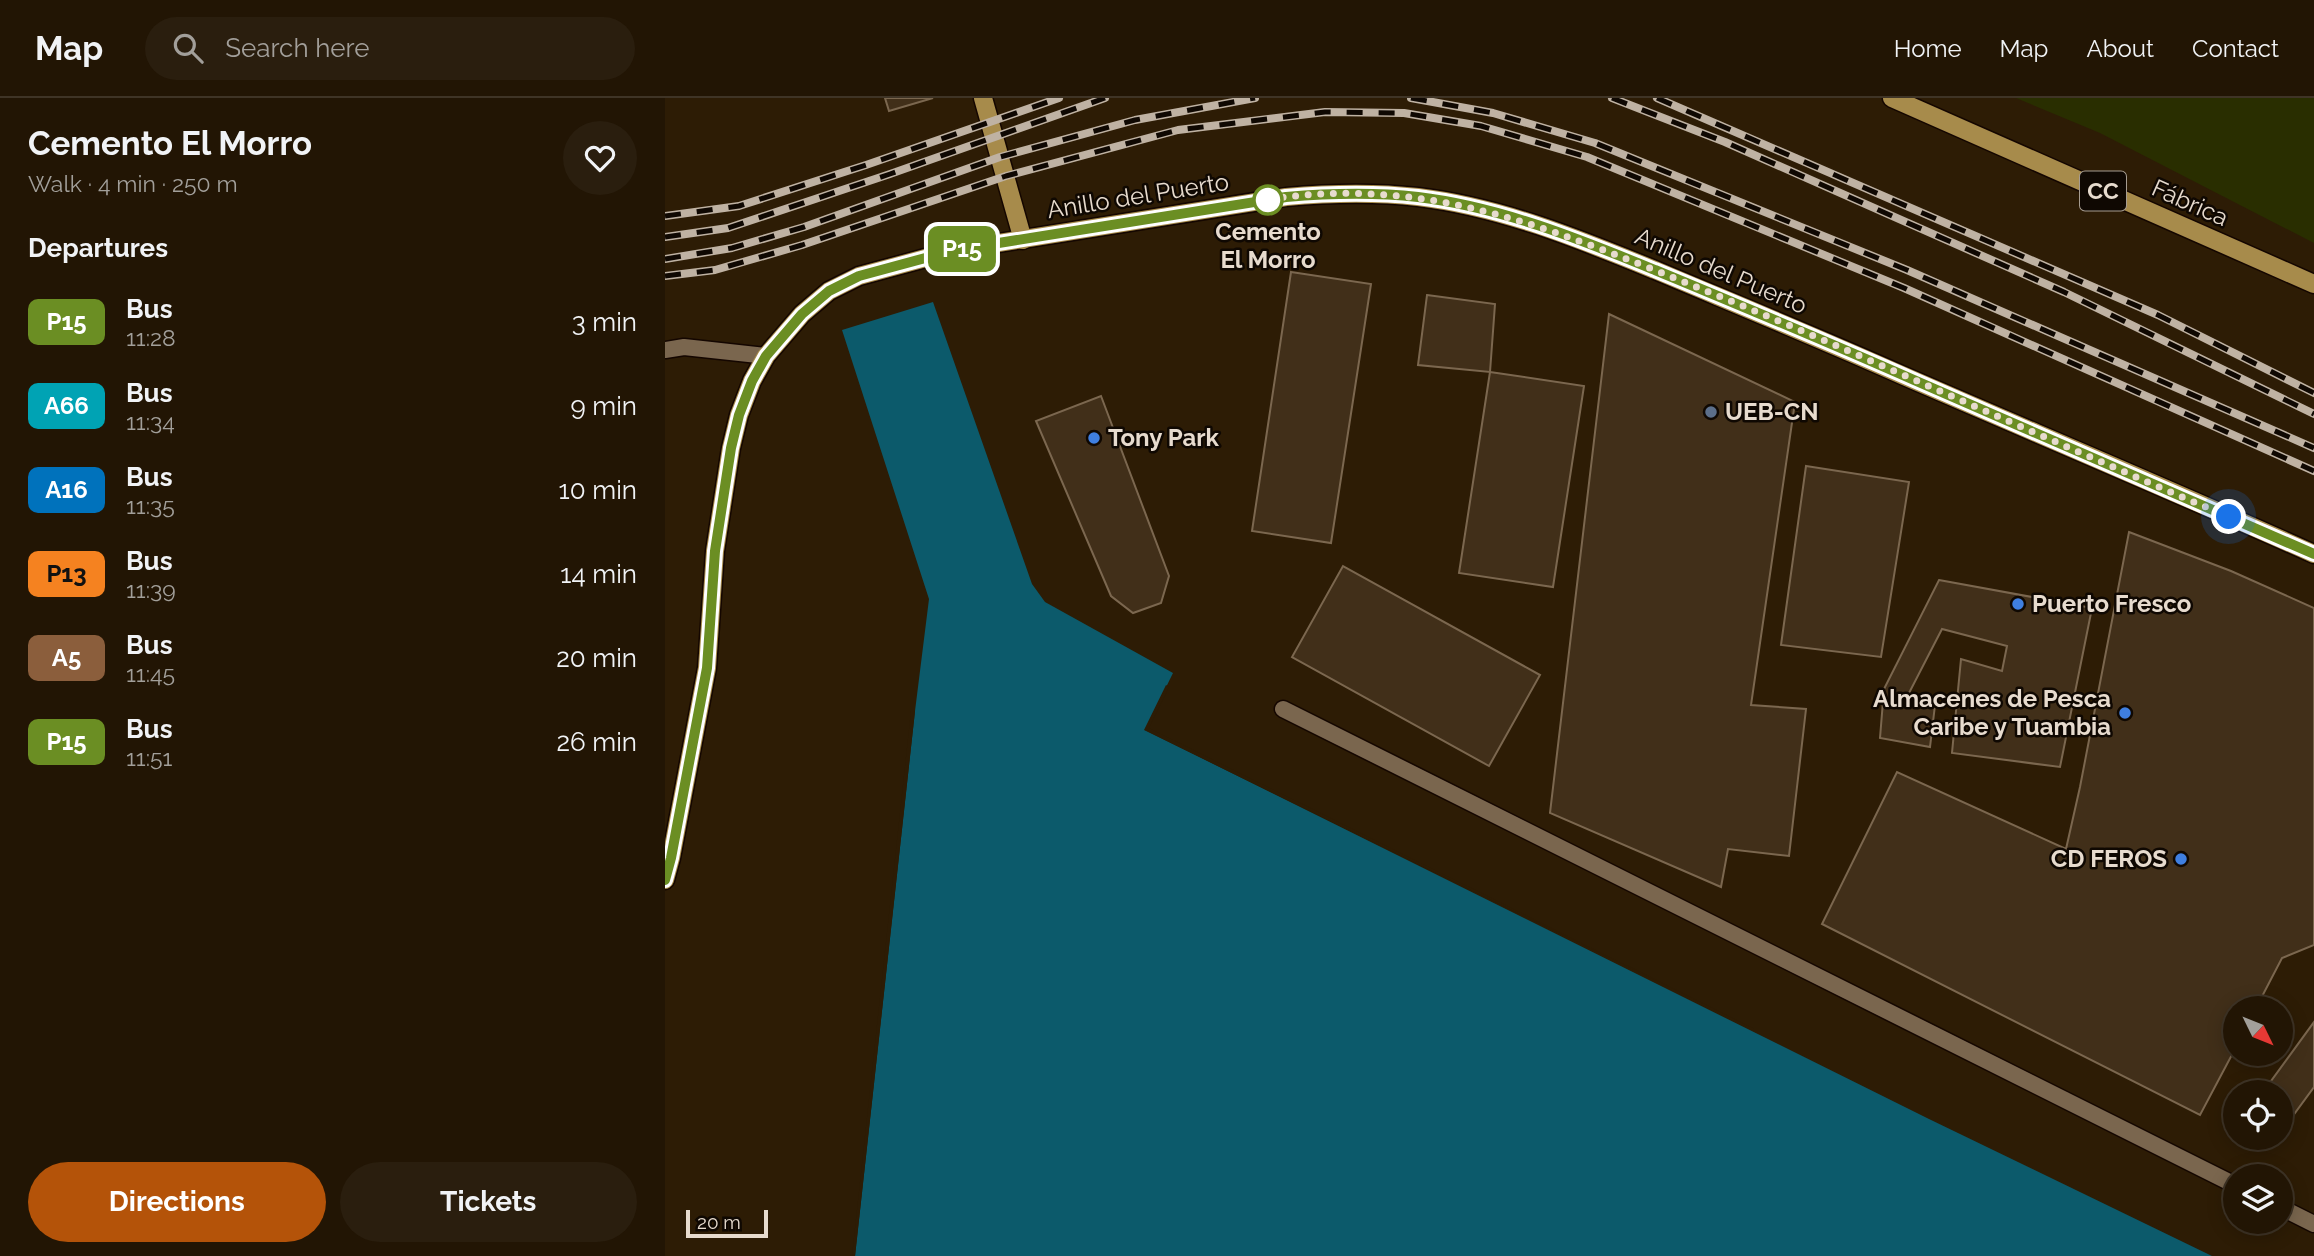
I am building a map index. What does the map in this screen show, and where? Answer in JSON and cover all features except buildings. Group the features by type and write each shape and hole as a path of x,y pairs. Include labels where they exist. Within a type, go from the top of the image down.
{"main road":[{"path":"983,98 1023,240"},
{"name":"Fábrica","path":"1892,98 2314,284"},
{"name":"Anillo del Puerto","path":"665,880 707,668 715,551 731,448 739,415 752,381 766,356 802,314 829,291 859,276 955,250 1286,197 1332,193 1378,193 1478,208 1599,247 1705,289 2314,554"}],"lane":[{"path":"665,350 684,347 766,356"},
{"path":"1283,709 2223,1179"},
{"path":"2293,1214 2314,1224"}],"green space":[{"path":"2016,98 2314,98 2314,243 2100,133"}],"water":[{"path":"933,302 1032,584 1045,602 1173,673 1145,730 1929,1119 2212,1256 855,1256 929,599 842,330"}],"pier":[{"path":"1166,685 1169,687 1149,728 1757,1030 1144,730"},
{"path":"911,711 915,711 855,1256 852,1256"}],"railway":[{"path":"665,216 739,206 1059,98"},
{"path":"665,237 728,228 1105,98"},
{"path":"665,259 732,248 804,227 1000,157 1135,120 1255,98"},
{"path":"1411,98 1493,113 1595,143 1907,270 2314,448"},
{"path":"1612,98 1725,142 2064,292 2314,414"},
{"path":"1657,98 2158,315 2314,393"},
{"path":"665,276 715,270 802,245 1006,176 1178,130 1325,112 1404,113 1481,126 1587,157 1904,288 2314,471"}],"bus line":[{"name":"P15","path":"665,880 707,668 715,551 731,448 739,415 752,381 766,356 802,314 829,291 859,276 955,250 1286,197 1332,193 1378,193 1478,208 1599,247 1705,289 2314,554"}],"place":[{"name":"Cemento El Morro","path":"1268,200"},
{"name":"UEB-CN","path":"1711,412"},
{"name":"Tony Park","path":"1094,438"},
{"name":"Puerto Fresco","path":"2018,604"},
{"name":"Almacenes de Pesca Caribe y Tuambia","path":"2125,713"},
{"name":"CD FEROS","path":"2181,859"}],"route":[{"path":"1268,200 1263,200 1332,193 1378,193 1478,208 1534,224 1705,289 2229,517"}]}
